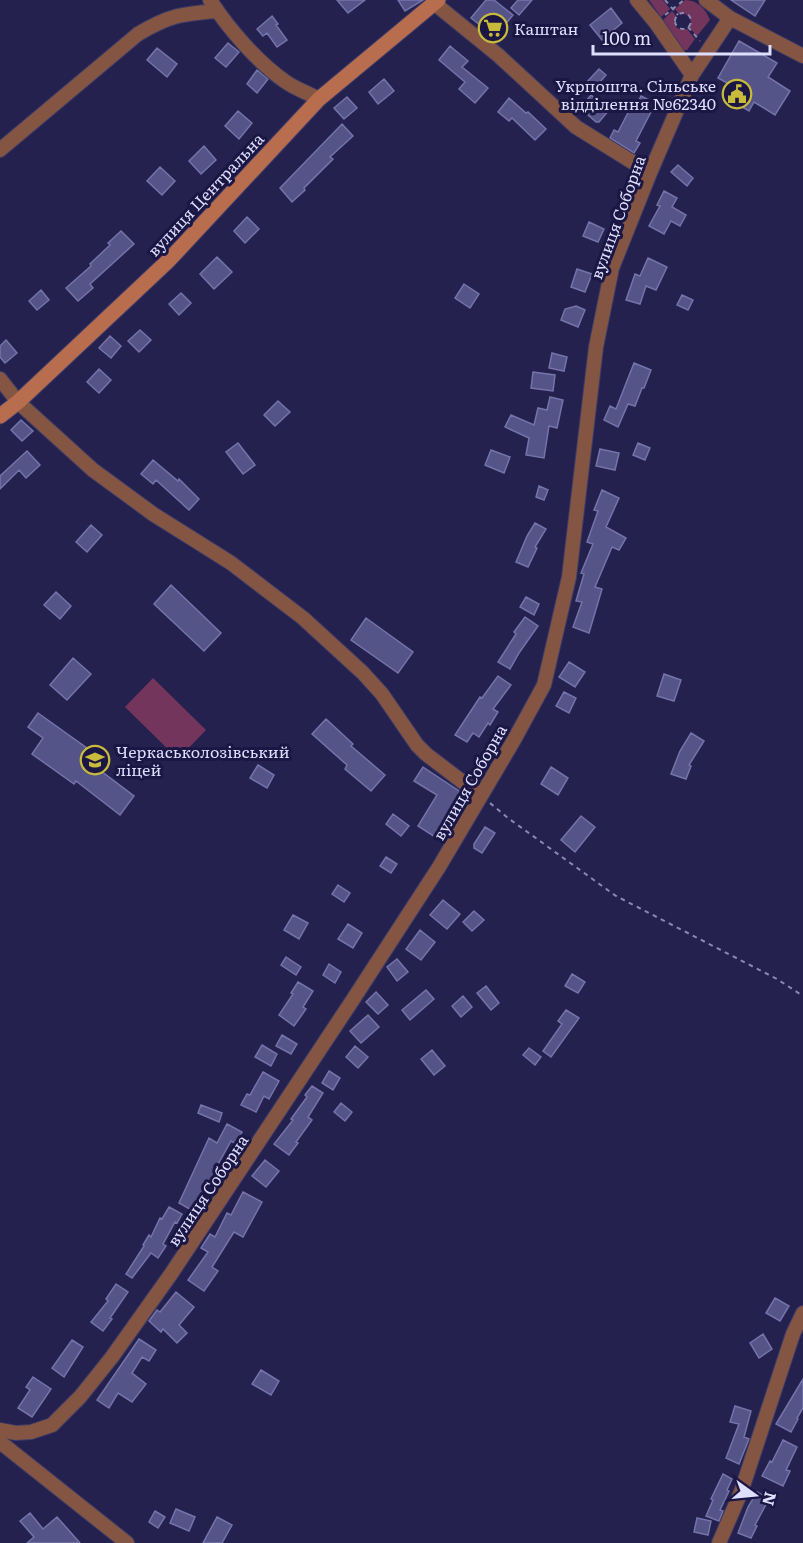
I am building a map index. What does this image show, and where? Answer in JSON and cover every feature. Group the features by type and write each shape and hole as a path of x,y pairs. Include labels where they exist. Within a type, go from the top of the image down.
{"street":[{"path":"637,0 692,75"},
{"path":"706,0 730,18 803,56"},
{"path":"436,2 498,55 576,128 650,173"},
{"name":"вулиця Центральна","path":"0,416 18,402 169,260 319,99 436,2"},
{"path":"0,150 138,34 172,16 214,5 252,53 286,82 319,99"},
{"name":"вулиця Соборна","path":"0,1430 16,1433 31,1432 52,1425 80,1397 112,1357 171,1274 439,867 514,740 543,685 569,577 596,347 612,268 692,75 730,18"},
{"path":"0,378 18,402 93,470 153,514 231,563 303,618 363,673 382,694 426,754 481,796"},
{"path":"719,1543 741,1492 793,1334 803,1313"},
{"path":"0,1442 127,1543"}],"path":[{"path":"665,0 678,15 688,16 690,22 688,27"},
{"path":"656,23 684,0"},
{"path":"678,15 675,19 676,26 682,29 688,27"},
{"path":"688,27 708,49"},
{"path":"481,796 616,896 777,979 803,996"}],"shaded area":[{"path":"649,0 663,0 670,9 661,17"},
{"path":"685,0 701,6 710,20 697,36 689,27 691,22 689,16 679,14 675,9"},
{"path":"672,11 676,16 674,21 676,27 681,30 687,29 695,39 687,50 683,50 663,20"},
{"path":"153,678 206,730 178,759 125,707"}],"building":[{"path":"337,0 365,0 348,13"},
{"path":"398,0 423,0 405,11"},
{"name":"Каштан","path":"486,0 494,0 513,15 495,37 471,18"},
{"path":"518,0 532,0 519,15 511,8"},
{"path":"731,0 765,0 755,16"},
{"path":"611,8 622,23 602,40 590,25"},
{"path":"272,16 287,40 277,47 267,33 263,36 257,29"},
{"path":"739,41 777,63 768,77 790,91 775,115 754,102 749,111 732,101 738,89 718,78"},
{"path":"228,43 239,52 226,67 215,58"},
{"path":"450,46 468,61 462,67 488,88 475,103 459,89 465,82 439,60"},
{"path":"157,48 177,64 167,77 147,60"},
{"path":"599,69 606,75 592,91 585,84"},
{"path":"257,70 268,79 257,93 247,84"},
{"path":"384,79 394,91 378,104 369,92"},
{"path":"591,95 609,110 599,122 580,108"},
{"path":"641,96 651,101 646,110 651,112 636,141 640,143 634,153 610,138 614,130 618,132 633,103 637,104"},
{"path":"347,97 357,108 344,119 334,108"},
{"path":"509,98 546,129 535,140 512,118 509,121 498,112"},
{"path":"238,111 252,123 239,139 225,126"},
{"path":"342,124 353,136 330,157 333,159 292,202 280,188"},
{"path":"204,146 216,160 201,174 189,161"},
{"path":"678,165 693,178 687,186 671,172"},
{"path":"160,167 175,181 162,195 147,181"},
{"path":"664,191 677,198 672,207 686,215 680,226 671,221 664,234 649,226 660,206 657,205"},
{"path":"247,217 259,229 245,243 234,231"},
{"path":"589,222 604,229 598,242 583,236"},
{"path":"121,231 134,244 90,284 93,288 78,301 66,288 91,266 90,264 110,245 108,243"},
{"path":"217,257 232,272 214,289 200,274"},
{"path":"648,258 667,267 656,290 646,286 640,304 626,300 635,274 640,276"},
{"path":"577,269 592,274 585,292 571,287"},
{"path":"464,284 479,294 470,308 455,298"},
{"path":"41,290 49,300 37,310 29,301"},
{"path":"181,293 191,303 179,315 169,304"},
{"path":"682,295 693,300 688,310 677,305"},
{"path":"576,306 585,310 578,327 561,320 565,309"},
{"path":"140,330 151,340 139,352 128,341"},
{"path":"110,336 121,346 111,358 99,348"},
{"path":"6,340 17,353 5,363 0,357 0,346"},
{"path":"552,353 567,357 564,371 549,368"},
{"path":"634,363 651,370 635,406 628,404 618,427 604,420 610,406 616,409"},
{"path":"99,369 111,380 99,393 87,382"},
{"path":"533,372 555,375 553,391 531,388"},
{"path":"550,397 563,400 557,428 549,426 544,458 526,455 529,438 505,427 511,415 534,425 538,408 547,410"},
{"path":"278,401 290,412 275,426 264,415"},
{"path":"21,420 33,431 22,441 11,430"},
{"path":"238,443 255,465 243,474 226,452"},
{"path":"638,443 650,448 645,460 633,455"},
{"path":"600,449 619,453 615,470 596,466"},
{"path":"491,450 510,457 504,473 485,465"},
{"path":"27,451 40,465 26,478 19,470 0,489 0,476"},
{"path":"153,460 178,481 179,479 199,499 189,510 156,480 153,484 141,474"},
{"path":"539,486 548,490 544,500 536,497"},
{"path":"602,490 619,498 606,527 626,538 619,550 612,547 595,587 602,589 589,633 573,627 582,602 576,601 584,574 581,573 593,544 587,542 598,511 594,510"},
{"path":"535,523 546,529 535,547 537,548 528,567 516,562"},
{"path":"91,525 102,535 87,552 76,542"},
{"path":"171,585 221,633 204,651 154,604"},
{"path":"56,592 71,606 60,619 44,605"},
{"path":"526,597 539,604 534,615 520,607"},
{"path":"525,617 538,626 510,669 498,662"},
{"path":"366,618 413,652 398,673 351,640"},
{"path":"73,658 91,674 67,700 50,685"},
{"path":"569,662 585,672 575,687 559,677"},
{"path":"664,674 681,680 674,701 657,696"},
{"path":"498,676 511,685 493,709 498,712 490,725 488,723 479,737 473,733 467,742 455,735 480,697 482,698"},
{"path":"564,692 576,698 569,713 556,706"},
{"path":"38,713 91,751 85,759 134,796 120,815 76,781 74,784 32,754 43,738 28,727"},
{"path":"326,719 353,744 351,746 385,775 371,791 345,769 347,765 312,734"},
{"path":"691,733 704,741 689,765 691,766 686,779 671,774 680,751"},
{"path":"258,765 274,775 267,788 250,778"},
{"path":"423,767 462,793 435,837 418,826 437,795 414,781"},
{"path":"551,767 568,778 558,795 541,784"},
{"path":"393,814 409,826 401,836 386,824"},
{"path":"581,816 595,827 575,852 561,840"},
{"path":"485,827 495,833 482,853 474,848 474,844"},
{"path":"386,857 397,864 391,873 380,866"},
{"path":"338,885 350,893 344,902 332,894"},
{"path":"443,900 460,914 447,929 430,915"},
{"path":"474,911 484,920 472,931 463,922"},
{"path":"293,915 308,923 299,939 284,930"},
{"path":"348,924 362,933 353,948 338,939"},
{"path":"420,930 435,942 421,960 406,949"},
{"path":"286,957 301,967 296,975 281,965"},
{"path":"397,959 408,972 397,981 387,967"},
{"path":"329,964 341,972 335,983 323,975"},
{"path":"572,974 585,982 578,993 565,986"},
{"path":"298,982 313,991 303,1007 306,1009 294,1026 279,1015"},
{"path":"486,986 499,1003 491,1010 477,993"},
{"path":"426,990 434,999 410,1020 402,1010"},
{"path":"376,992 388,1005 378,1014 366,1002"},
{"path":"463,996 472,1007 461,1017 452,1006"},
{"path":"566,1010 579,1018 551,1057 543,1051 562,1024 558,1021"},
{"path":"368,1015 379,1027 361,1043 350,1031"},
{"path":"282,1035 297,1044 291,1054 276,1046"},
{"path":"262,1045 277,1054 271,1066 255,1057"},
{"path":"355,1046 368,1057 358,1068 346,1057"},
{"path":"529,1048 541,1057 535,1065 523,1055"},
{"path":"432,1050 445,1066 434,1075 421,1059"},
{"path":"329,1071 340,1078 333,1090 322,1083"},
{"path":"263,1072 279,1081 269,1099 264,1096 256,1112 241,1105 247,1094 250,1095"},
{"path":"312,1086 323,1093 308,1117 312,1120 289,1155 274,1144 293,1120 291,1119"},
{"path":"341,1103 352,1112 345,1121 334,1112"},
{"path":"201,1105 222,1113 219,1122 198,1113"},
{"path":"227,1124 242,1132 236,1144 231,1141 210,1184 207,1182 193,1211 179,1203 209,1138 217,1143"},
{"path":"265,1160 279,1171 266,1187 252,1176"},
{"path":"243,1192 262,1202 243,1237 234,1232 212,1267 218,1271 204,1291 188,1280 208,1252 201,1248 210,1234 215,1237 227,1213 231,1215"},
{"path":"169,1207 182,1214 163,1244 166,1246 158,1258 151,1253 132,1278 126,1274"},
{"path":"116,1284 128,1292 103,1331 91,1322 108,1301 106,1299"},
{"path":"176,1292 194,1307 179,1325 187,1333 177,1343 163,1329 161,1332 149,1321 157,1310 160,1312"},
{"path":"775,1298 789,1306 780,1321 766,1313"},
{"path":"763,1334 772,1349 759,1358 750,1343"},
{"path":"139,1339 156,1350 149,1361 142,1357 132,1373 146,1384 132,1402 118,1393 109,1408 97,1400"},
{"path":"72,1340 83,1347 64,1377 52,1368"},
{"path":"261,1370 279,1381 271,1395 252,1384"},
{"path":"33,1377 51,1389 32,1417 18,1408 30,1390 26,1387"},
{"path":"803,1379 803,1408 791,1432 776,1424"},
{"path":"735,1406 751,1411 744,1437 749,1439 739,1464 726,1458 739,1424 730,1422"},
{"path":"783,1440 797,1447 786,1470 790,1471 783,1486 762,1476"},
{"path":"723,1474 732,1479 720,1510 723,1511 719,1521 706,1516"},
{"path":"757,1492 769,1499 755,1525 757,1526 751,1538 738,1533 748,1507"},
{"path":"176,1509 195,1517 189,1531 170,1523"},
{"path":"155,1511 165,1517 158,1528 149,1522"},
{"path":"30,1513 43,1529 57,1517 80,1543 27,1543 34,1537 20,1521"},
{"path":"217,1517 232,1525 222,1543 203,1543"},
{"path":"697,1518 711,1521 708,1535 694,1532"}],"place":[{"name":"Каштан","path":"493,28"},
{"name":"Укрпошта. Сільське відділення №62340","path":"737,94"},
{"name":"Черкаськолозівський ліцей","path":"95,760"}]}
